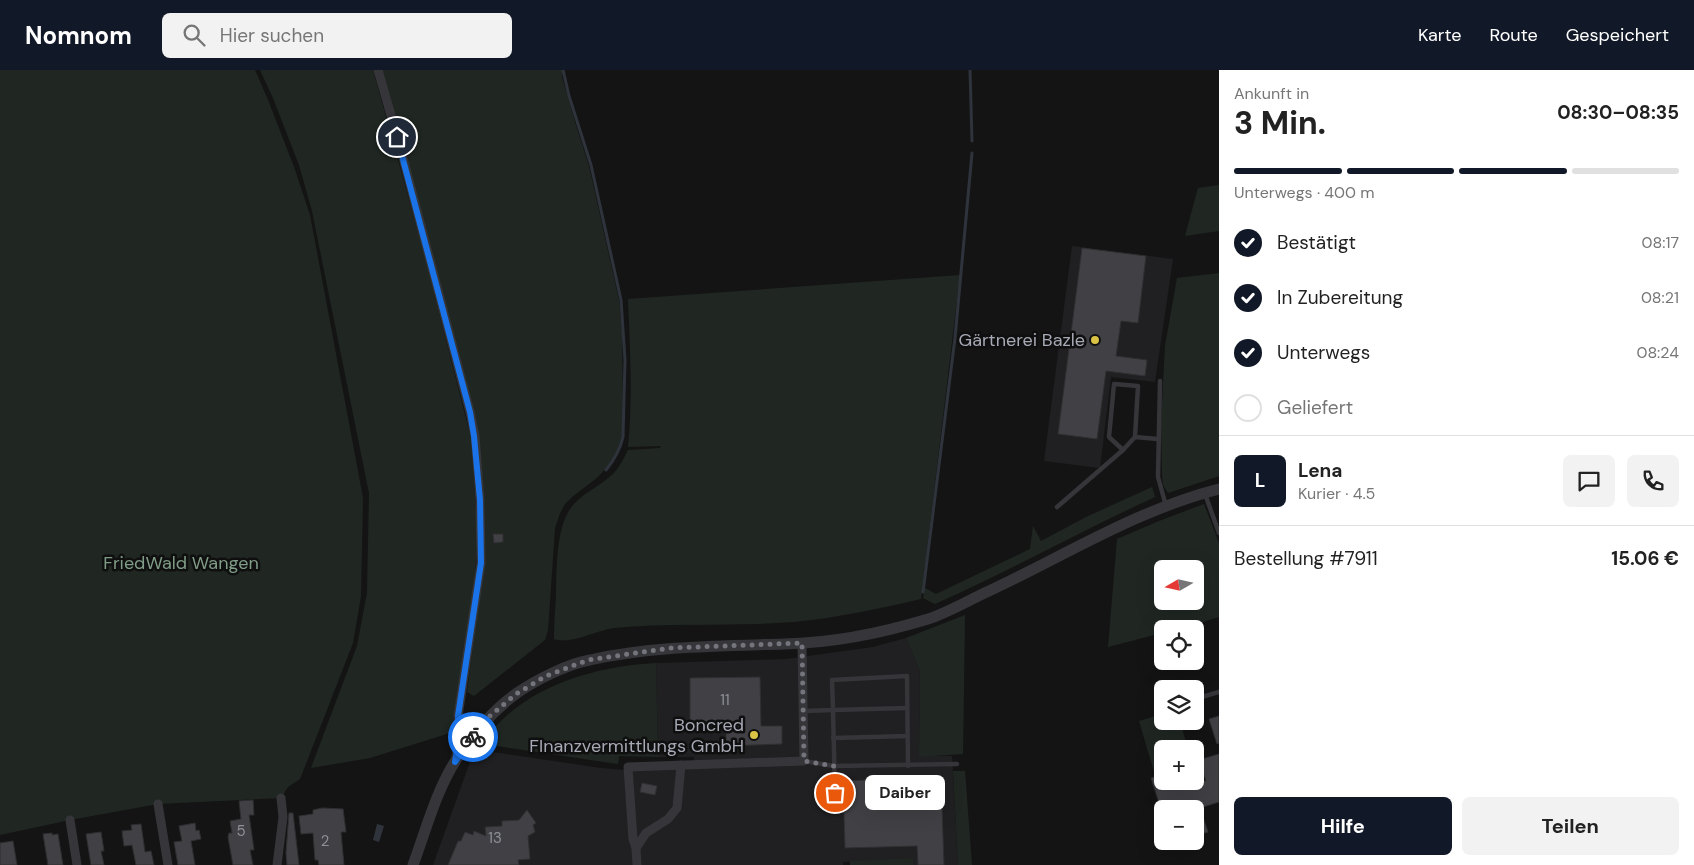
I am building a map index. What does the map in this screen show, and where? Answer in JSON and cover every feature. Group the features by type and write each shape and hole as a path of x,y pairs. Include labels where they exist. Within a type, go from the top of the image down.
{"street":[{"path":"378,70 470,412 474,436 480,500 481,563 458,716 459,738 455,762"},
{"path":"413,865 434,807 455,762 467,744 490,716 516,694 546,676 588,660 670,648 802,643 859,637 886,631 932,618 1166,506 1219,489"},
{"path":"637,865 636,848 633,839 628,767 804,761 802,643"},
{"path":"636,848 646,833 668,819 677,808 681,765"},
{"path":"277,865 283,817 281,798"},
{"path":"158,804 168,865"},
{"path":"70,820 77,865"}],"lane":[{"path":"1160,381 1158,477 1166,506"},
{"path":"1057,507 1123,450 1135,436 1138,386 1114,384 1109,437 1123,450"},
{"path":"1135,436 1158,439"},
{"path":"1204,493 1219,533"},
{"path":"835,793 832,680 907,676 908,766"},
{"path":"1204,696 1219,692"},
{"path":"804,711 907,708"},
{"path":"833,738 907,736"},
{"path":"804,761 834,766 957,764"}],"shaded area":[{"path":"1072,246 1173,259 1155,382 1111,377 1100,468 1044,461"},
{"path":"906,638 920,671 919,756 952,756 958,865 914,865 913,858 843,862 843,865 433,865 471,759 480,750 623,770 694,767 694,757 658,757 656,663 786,659 873,647"},
{"path":"377,824 384,826 379,842 373,840"}],"green space":[{"name":"FriedWald Wangen","path":"0,70 255,70 294,167 310,215 363,498 361,596 353,643 300,779 288,787 281,798 158,804 0,835"},
{"path":"260,70 373,70 423,250 471,438 477,526 476,561 472,604 457,694 453,732 370,758 311,768 357,646 367,593 369,493 312,211 299,165"},
{"path":"382,70 562,70 562,77 589,166 619,300 622,331 623,410 622,437 614,459 598,477 565,504 560,513 555,528 548,630 545,640 474,696 467,692 485,555 484,497 478,438"},
{"path":"1219,185 1219,231 1185,236 1198,188"},
{"path":"1219,273 1219,476 1168,493 1163,485 1161,423 1165,346 1177,278"},
{"path":"960,275 921,599 857,613 793,622 636,626 607,629 568,640 554,639 558,548 563,523 568,513 579,499 614,473 628,450 660,448 661,446 628,447 631,392 628,299"},
{"path":"1152,487 1155,497 990,578 935,604 923,598 925,588 936,594 1030,549 1033,526 1041,541 1086,517"},
{"path":"1204,504 1219,543 1219,617 1204,622 1204,620 1154,620 1154,635 1108,647 1117,539"},
{"path":"965,615 963,754 919,757 920,671 906,638"},
{"path":"656,663 658,757 619,756 618,764 483,744 489,732 515,709 552,687 593,672"},
{"path":"1154,716 1154,730 1183,730 1185,740 1154,740 1154,772 1139,721"},
{"path":"953,771 965,771 972,865 958,865"},
{"path":"913,858 914,865 850,865 850,861"}],"building":[{"path":"1082,248 1146,256 1138,323 1121,321 1116,356 1147,360 1145,376 1106,371 1097,439 1058,434"},
{"path":"493,534 503,534 503,542 494,543"},
{"path":"760,677 761,726 782,726 782,744 726,746 726,723 690,724 690,678"},
{"path":"1219,716 1219,743 1217,744 1209,719"},
{"path":"1219,754 1219,802 1204,807 1204,800 1158,800 1155,790 1204,790 1204,781 1206,781 1204,758"},
{"path":"941,777 944,865 918,865 917,846 845,848 843,781"},
{"path":"642,783 657,786 655,795 640,792"},
{"path":"253,800 254,815 249,815 254,850 250,850 253,865 233,865 228,837 229,833 232,833 230,821 241,819 239,801"},
{"path":"322,808 343,809 346,832 341,832 344,865 319,865 318,860 315,860 313,833 301,834 299,816 313,814 313,810"},
{"path":"527,810 536,823 533,825 535,832 528,836 530,859 518,860 519,865 448,865 458,841 461,841 465,832 473,835 474,831 486,836 485,827 502,826 502,821 519,820"},
{"path":"289,813 293,813 299,865 287,865"},
{"path":"1204,820 1208,832 1204,833"},
{"path":"195,823 196,831 199,830 201,839 191,841 195,865 178,865 174,842 182,841 179,826"},
{"path":"141,824 145,852 151,851 154,865 136,865 132,845 124,846 122,831 132,830 131,825"},
{"path":"101,832 104,851 101,851 104,865 91,865 86,834"},
{"path":"52,833 52,835 58,834 63,865 48,865 43,834"},
{"path":"13,841 17,865 0,865 0,843"}],"waterway":[{"path":"563,70 569,96 591,165 621,300 625,360 623,437 617,454 606,470"},
{"path":"970,70 972,141"},
{"path":"923,592 955,338 972,153"}],"way so far":[{"path":"473,737 490,716 516,694 546,676 588,660 670,648 802,643 804,761 834,766 835,793"}],"place":[{"name":"Gärtnerei Bazle","path":"1095,340"},
{"name":"Boncred FInanzvermittlungs GmbH","path":"754,735"},
{"name":"Daiber","path":"835,793"}],"route":[{"path":"397,137 470,412 474,436 480,500 481,563 458,716 459,738 455,762 473,737"}]}
